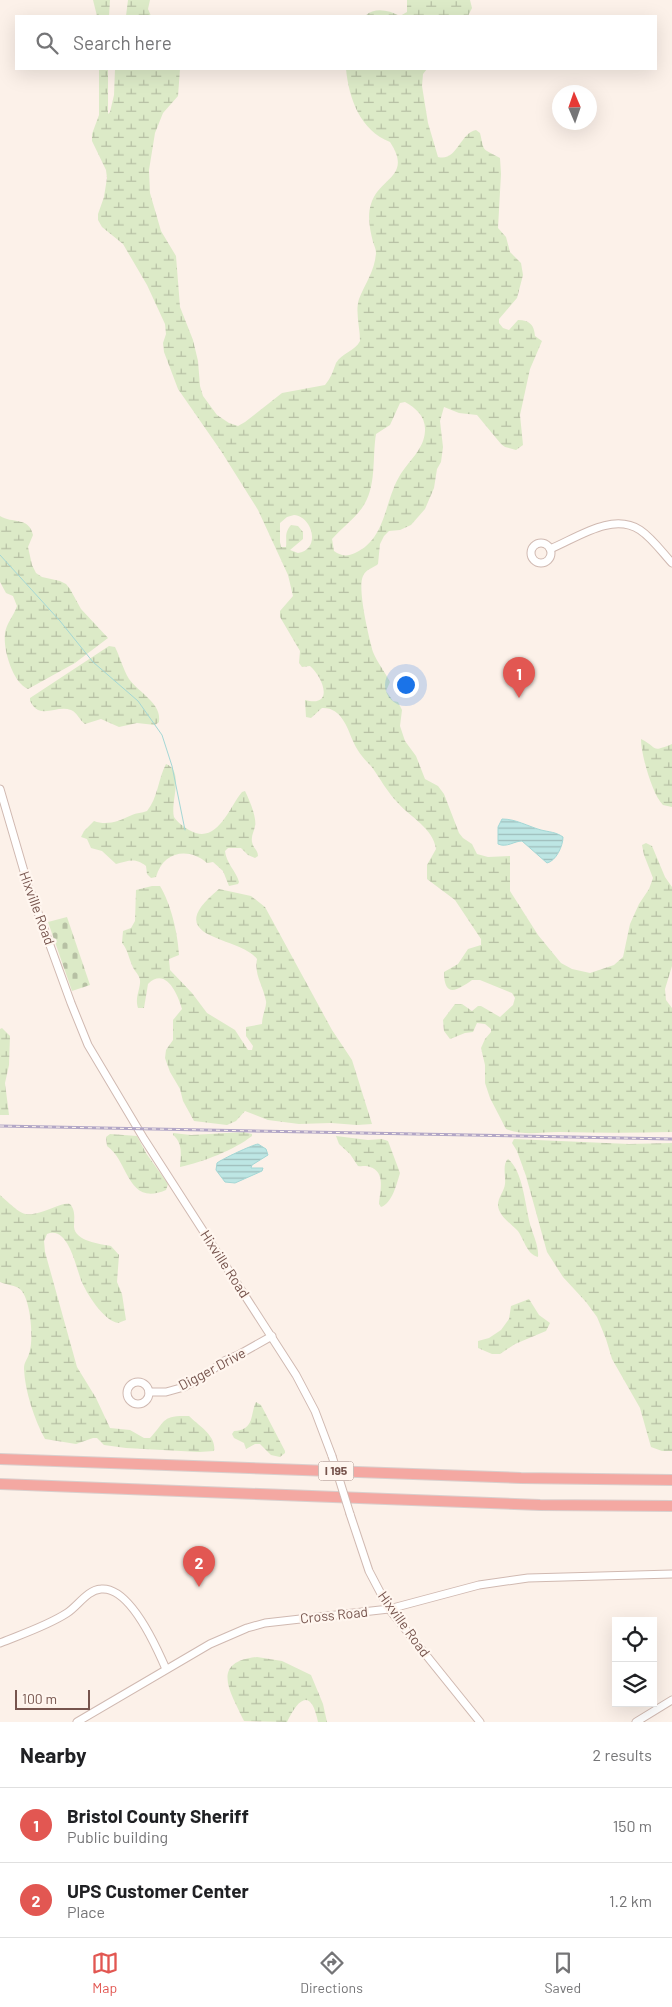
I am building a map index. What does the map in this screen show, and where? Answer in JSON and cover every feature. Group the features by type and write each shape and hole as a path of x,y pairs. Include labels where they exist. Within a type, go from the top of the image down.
{"highway":[{"name":"I 195","path":"0,1458 543,1479 670,1480"},
{"name":"I 195","path":"0,1484 540,1505 672,1506"}],"street":[{"path":"550,549 601,526 622,523 632,525 641,531 672,563"},
{"name":"Hixville Road","path":"0,789 28,885 88,1045 144,1139 272,1336 308,1396 332,1456 370,1572 389,1609 480,1722"},
{"name":"Digger Drive","path":"149,1392 166,1392 184,1387 203,1377 224,1361 272,1336"},
{"name":"Cross Road","path":"77,1722 166,1669 229,1635 265,1623 389,1609 479,1585 528,1578 672,1574"},
{"path":"0,1643 63,1615 91,1592 106,1589 113,1592 138,1615 149,1632 166,1669"},
{"path":"636,1722 672,1700"}],"green space":[{"path":"93,0 110,0 109,15 97,15"},
{"path":"128,0 150,0 148,9 151,15 126,15"},
{"path":"407,0 470,0 472,8 468,15 402,15 407,12"},
{"path":"377,10 398,15 366,15"},
{"path":"99,70 108,70 108,114 114,95 115,70 180,70 178,96 163,113 155,133 149,170 150,193 161,231 176,256 180,307 193,340 203,396 217,415 229,423 238,426 282,393 325,385 336,363 360,341 358,304 372,271 376,253 370,228 371,204 375,195 396,170 398,163 390,142 371,130 358,112 353,102 346,70 426,70 423,74 422,86 428,123 438,157 450,155 466,136 476,130 480,133 485,149 500,158 498,228 506,237 510,252 521,263 523,275 517,298 499,319 499,323 503,328 509,330 518,320 526,321 534,329 535,336 542,341 530,369 520,415 523,445 516,450 505,447 477,415 459,413 444,407 440,421 443,447 434,488 425,509 411,525 400,530 389,531 384,536 380,544 378,564 363,576 361,591 364,613 373,652 390,682 386,691 393,701 398,702 402,710 400,726 405,741 416,756 425,779 438,786 444,794 459,833 472,844 477,854 488,857 510,856 510,891 538,935 561,963 572,969 590,973 614,965 623,957 630,924 653,878 642,845 646,843 652,846 665,877 672,887 672,966 665,989 666,1000 672,1008 672,1132 526,1133 506,1129 490,1098 485,1083 485,1065 481,1048 491,1029 485,1024 477,1023 473,1032 450,1039 444,1031 443,1020 455,1004 462,1004 472,1011 481,1006 500,1017 513,1005 515,998 512,993 480,980 472,980 462,987 453,990 446,986 444,972 458,964 468,949 481,945 481,939 455,900 427,879 427,865 436,849 431,835 390,794 371,766 363,758 339,714 322,708 311,718 306,717 305,700 320,700 324,690 315,671 310,666 302,667 299,663 300,651 280,617 280,611 293,596 288,575 258,510 221,451 178,389 164,352 165,324 147,285 123,244 102,227 98,220 107,178 106,170 92,141 92,134 99,115","holes":["405,402 413,407 424,421 424,438 394,487 379,530 365,547 352,554 339,554 334,551 332,539 359,512 367,500 372,482 376,434 390,425 400,403","294,515 301,517 310,527 312,540 310,546 298,553 290,550 303,539 303,532 298,526 291,525 287,533 286,547 281,547 280,523 287,517"]},
{"path":"0,516 28,525 33,535 28,547 36,573 42,577 66,584 81,609 108,638 75,663 28,689 18,680 7,657 6,630 17,606 13,596 6,593 0,582"},
{"path":"109,646 115,647 129,679 157,709 159,722 155,725 137,723 119,727 101,719 85,724 71,710 42,711 33,706 30,698"},
{"path":"641,739 657,749 672,744 672,807 663,805 655,792 645,764"},
{"path":"166,764 175,773 174,817 189,830 199,834 207,833 221,823 242,792 245,791 255,818 252,842 258,856 255,858 248,855 241,848 228,848 225,851 227,859 238,878 238,884 229,886 223,871 213,862 207,863 200,858 185,854 177,854 170,857 159,868 156,877 151,878 147,874 146,866 142,863 131,860 116,864 102,851 91,848 87,839 81,837 94,821 113,822 147,811 151,806"},
{"path":"160,886 171,910 177,938 179,955 169,959 170,970 192,993 207,1013 235,1030 248,1050 252,1050 253,1046 246,1036 246,1027 262,1024 266,1003 258,975 257,959 248,951 208,934 199,927 196,918 202,906 219,889 251,896 265,907 332,1030 352,1060 372,1124 299,1124 268,1120 245,1111 236,1121 227,1125 194,1121 183,1101 180,1089 170,1072 165,1058 166,1050 173,1040 173,1020 182,1009 178,997 166,980 154,979 148,984 144,1008 138,1008 139,978 122,943 123,931 131,928 135,921 136,890"},
{"path":"67,917 90,985 72,991 48,922"},
{"path":"2,1028 10,1036 9,1065 5,1083 9,1115 0,1115 0,1029"},
{"path":"244,1132 252,1134 252,1136 218,1155 180,1167 180,1145 173,1133 191,1135"},
{"path":"110,1134 137,1136 146,1153 168,1184 166,1190 153,1194 136,1188 114,1153 107,1146 106,1137"},
{"path":"336,1136 388,1141 400,1173 394,1193 385,1205 381,1207 379,1204 381,1182 378,1173 375,1169 368,1166 358,1166 350,1154 339,1144"},
{"path":"514,1139 629,1144 672,1143 672,1451 662,1451 651,1447 640,1408 612,1359 597,1317 563,1277 547,1252 526,1176 512,1143"},
{"path":"508,1159 517,1172 523,1189 530,1224 537,1245 538,1257 531,1253 517,1230 504,1218 499,1210 498,1203 504,1187 505,1167"},
{"path":"0,1195 25,1214 36,1213 62,1204 70,1204 74,1212 75,1232 83,1239 111,1246 119,1255 117,1282 122,1294 126,1320 118,1323 101,1312 91,1299 81,1280 74,1257 66,1241 54,1233 47,1234 44,1241 45,1252 77,1367 96,1398 110,1428 130,1430 144,1438 150,1438 165,1420 173,1417 189,1416 213,1440 214,1451 199,1452 126,1448 104,1445 97,1438 76,1444 45,1439 37,1423 26,1386 24,1367 31,1348 31,1321 27,1303 19,1288 0,1282"},
{"path":"529,1299 539,1315 550,1323 546,1331 515,1344 500,1354 492,1354 478,1348 478,1341 489,1338 501,1330 509,1319 511,1306"},
{"path":"256,1402 261,1405 285,1451 280,1457 271,1455 260,1444 255,1444 246,1449 244,1443 234,1438 232,1434 234,1431 241,1430 249,1425"},
{"path":"257,1657 282,1661 311,1675 323,1704 327,1722 318,1722 312,1704 304,1700 296,1707 287,1722 244,1721 230,1690 228,1672 233,1665 242,1660"}],"water":[{"path":"502,819 517,821 560,835 563,837 563,841 558,853 547,863 522,841 507,845 498,844 498,827"},
{"path":"258,1144 266,1149 268,1155 252,1165 251,1168 263,1168 262,1171 235,1183 225,1182 216,1170 217,1163 237,1152"}],"waterway":[{"path":"0,555 60,621 93,662 138,701 162,735 172,766 185,830"}],"railway":[{"path":"0,1126 672,1139"}],"place":[{"name":"Bristol County Sheriff","path":"519,698"},
{"name":"UPS Customer Center","path":"199,1587"}]}
